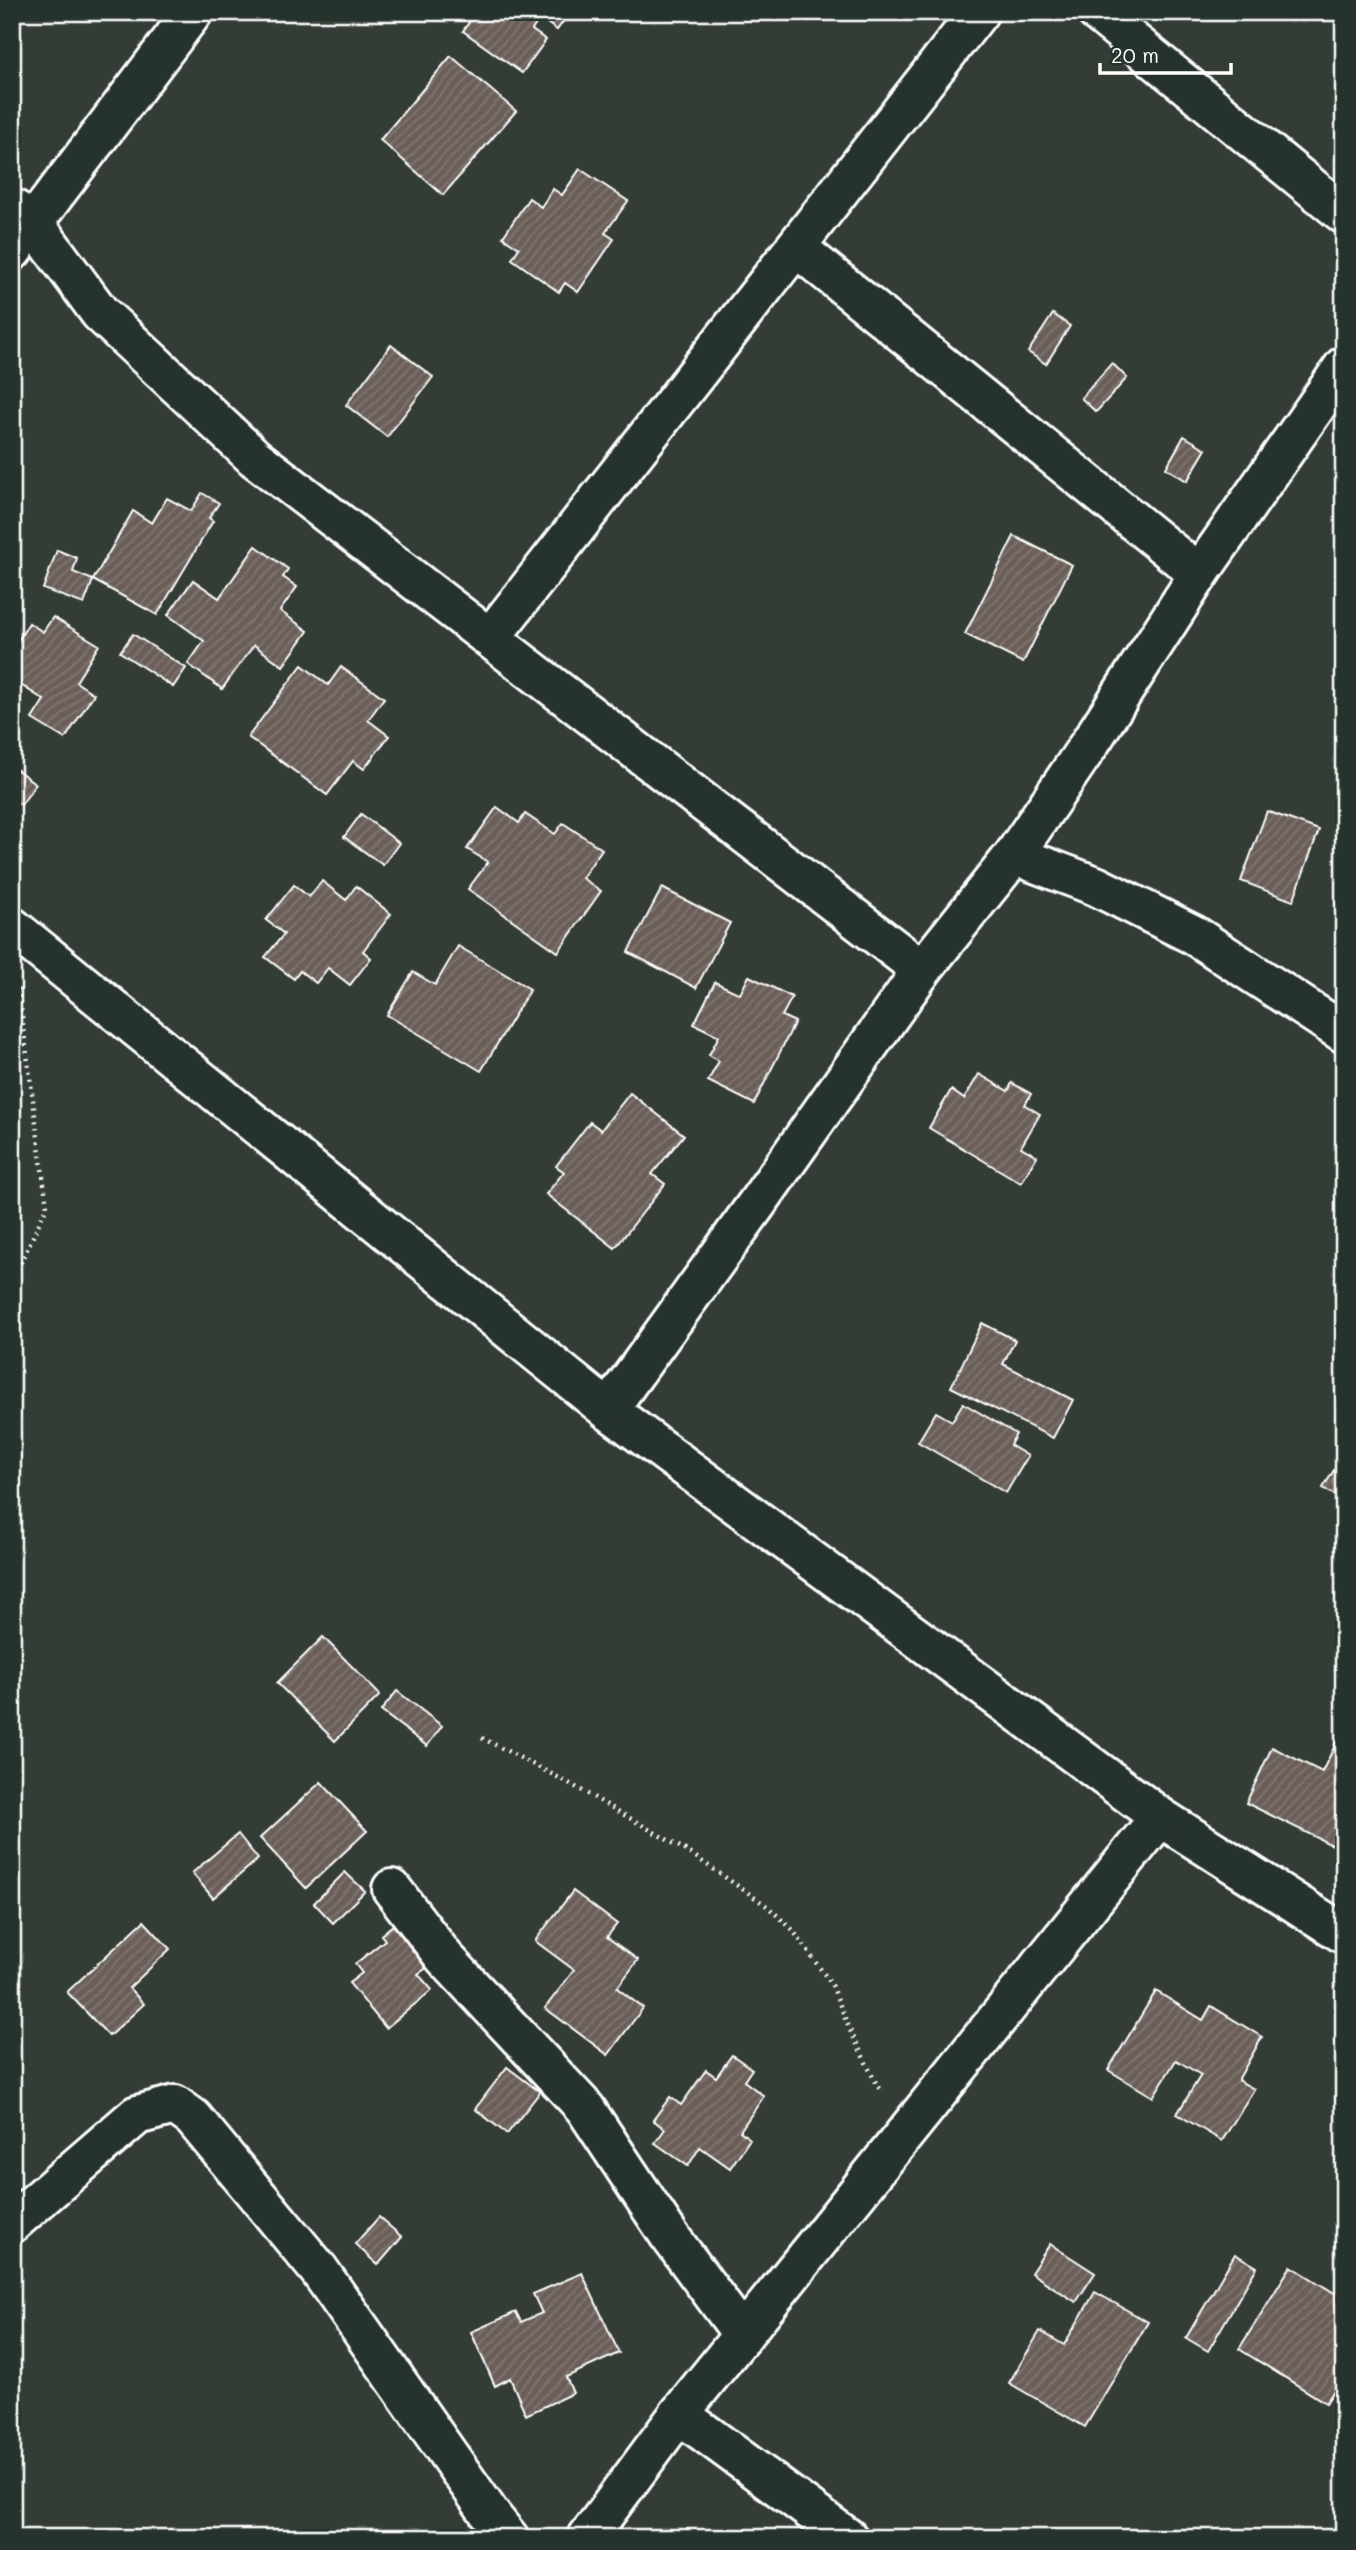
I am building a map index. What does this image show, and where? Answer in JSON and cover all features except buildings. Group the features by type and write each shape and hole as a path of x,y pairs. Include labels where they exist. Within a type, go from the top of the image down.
{"street":[{"path":"193,12 19,227 100,313 255,458 922,970"},
{"path":"490,638 979,12"},
{"path":"1097,12 1344,214"},
{"path":"796,247 1199,574"},
{"path":"608,1409 922,970 1014,855 1199,574 1344,366"},
{"path":"1014,855 1096,886 1194,934 1344,1033"},
{"path":"12,926 608,1409 1160,1817 1344,1934"},
{"path":"587,2538 679,2414 1160,1817"},
{"path":"392,1889 444,1957 585,2108 669,2235 743,2335"},
{"path":"12,2224 137,2115 175,2105 193,2118 319,2270 509,2538"},
{"path":"679,2414 848,2538"}],"path":[{"path":"12,1282 47,1206 18,982"},
{"path":"482,1738 567,1782 687,1851 766,1906 792,1929 832,1984 849,2028 878,2087 915,2121"}]}
